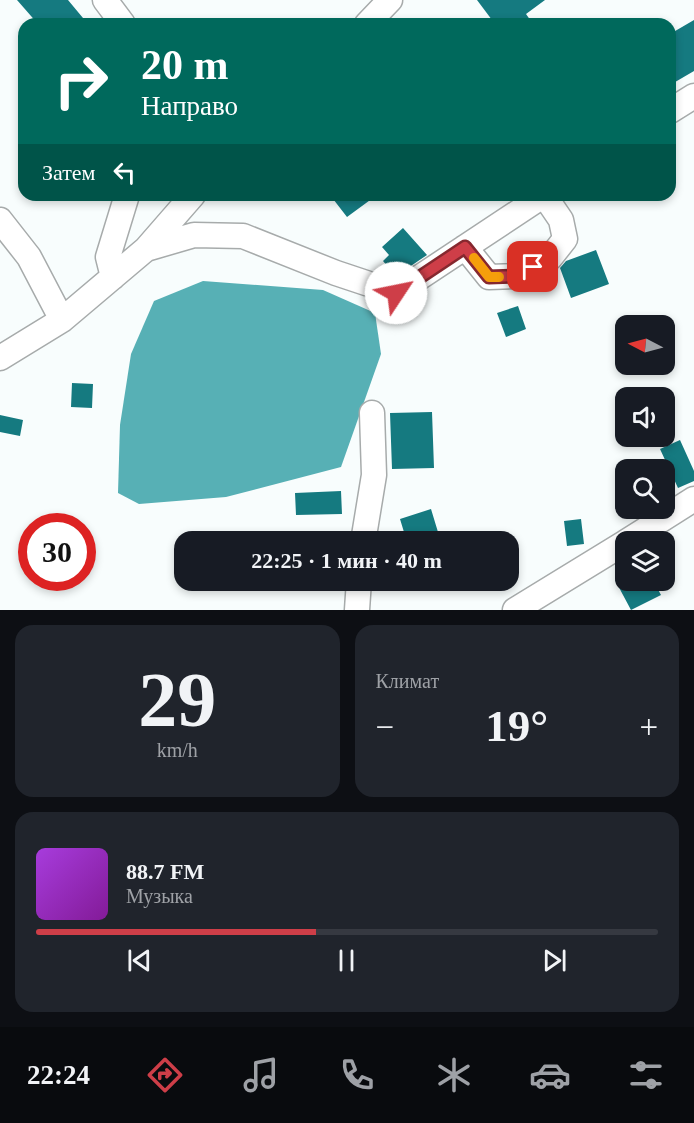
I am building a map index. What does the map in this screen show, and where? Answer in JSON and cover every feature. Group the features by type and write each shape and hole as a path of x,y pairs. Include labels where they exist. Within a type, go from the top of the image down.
{"street":[{"path":"105,0 118,18"},
{"path":"373,18 390,0"},
{"path":"676,107 694,96"},
{"path":"113,277 108,257 125,201"},
{"path":"0,358 62,320 146,249 188,201"},
{"path":"146,249 194,235 243,236 336,273 396,293 535,201"},
{"path":"465,247 489,277 516,276 550,258 565,239 561,220 548,201"},
{"path":"0,220 28,257 62,320"},
{"path":"365,531 374,475 372,413"},
{"path":"643,531 694,499"},
{"path":"515,610 615,549"},
{"path":"357,610 358,591"}],"water":[{"path":"203,281 323,290 375,313 381,354 341,467 226,497 139,504 118,493 120,425 131,354 154,301"}],"building":[{"path":"17,0 68,0 83,18 33,18"},
{"path":"477,0 545,0 526,14 529,18 490,18"},
{"path":"694,20 694,71 676,82 676,30"},
{"path":"335,201 369,201 347,217"},
{"path":"403,228 427,255 396,276 383,261 389,255 382,247"},
{"path":"596,250 609,284 571,298 560,268 566,261"},
{"path":"518,306 526,329 506,337 497,313"},
{"path":"72,383 93,384 92,408 71,407"},
{"path":"432,412 434,468 392,469 390,413"},
{"path":"0,415 23,420 20,436 0,432"},
{"path":"680,440 694,471 694,481 678,488 675,482 675,459 665,459 660,449 675,447 675,442"},
{"path":"341,491 342,514 296,515 295,493"},
{"path":"431,509 438,531 404,531 400,519"},
{"path":"581,519 584,544 567,546 564,521"},
{"path":"621,591 659,591 661,595 631,610"}],"slow traffic":[{"path":"474,258 489,277 499,277"}],"route":[{"path":"396,293 465,247 489,277 516,276 533,267"}]}
